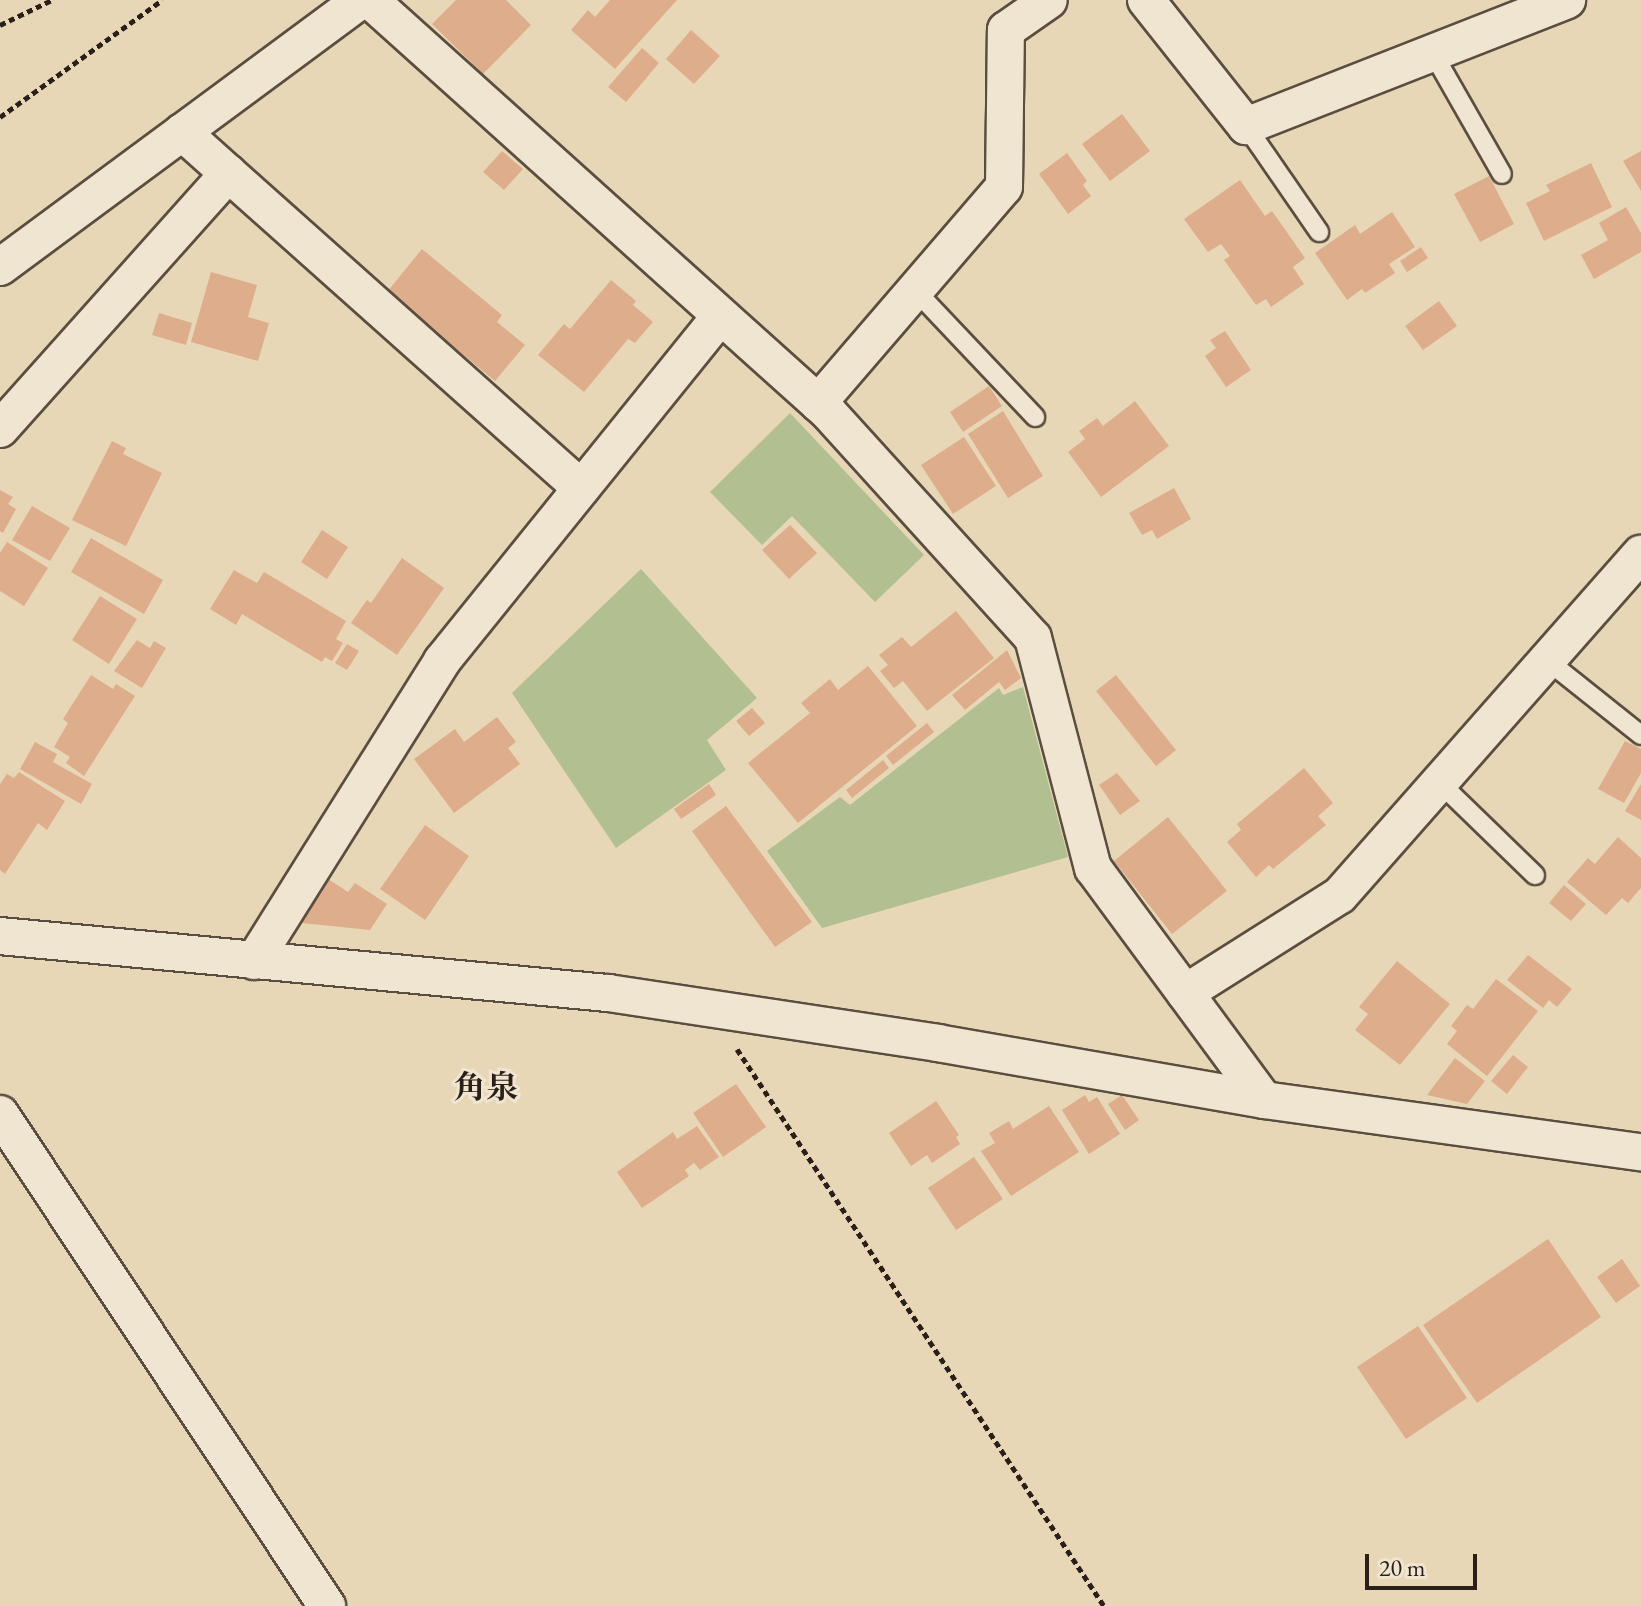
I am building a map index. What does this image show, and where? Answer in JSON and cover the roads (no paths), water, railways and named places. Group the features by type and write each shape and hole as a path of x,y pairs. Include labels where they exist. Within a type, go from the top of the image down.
{"street":[{"path":"0,267 361,0"},
{"path":"370,0 818,403 1033,638 1093,868 1264,1100"},
{"path":"818,403 1004,187 1006,30 1049,0"},
{"path":"1146,0 1246,126 1434,55 1567,0"},
{"path":"182,132 581,488"},
{"path":"0,429 229,173"},
{"path":"254,961 442,661 720,316"},
{"path":"1185,993 1340,895 1641,554"},
{"path":"0,936 608,993 938,1043 1264,1100 1641,1152"},
{"path":"0,1114 327,1606"}],"lane":[{"path":"1434,55 1502,174"},
{"path":"1246,126 1319,232"},
{"path":"915,290 1035,417"},
{"path":"1548,661 1641,735"},
{"path":"1441,784 1535,875"}],"district":[{"name":"角泉","path":"486,1087"}]}
